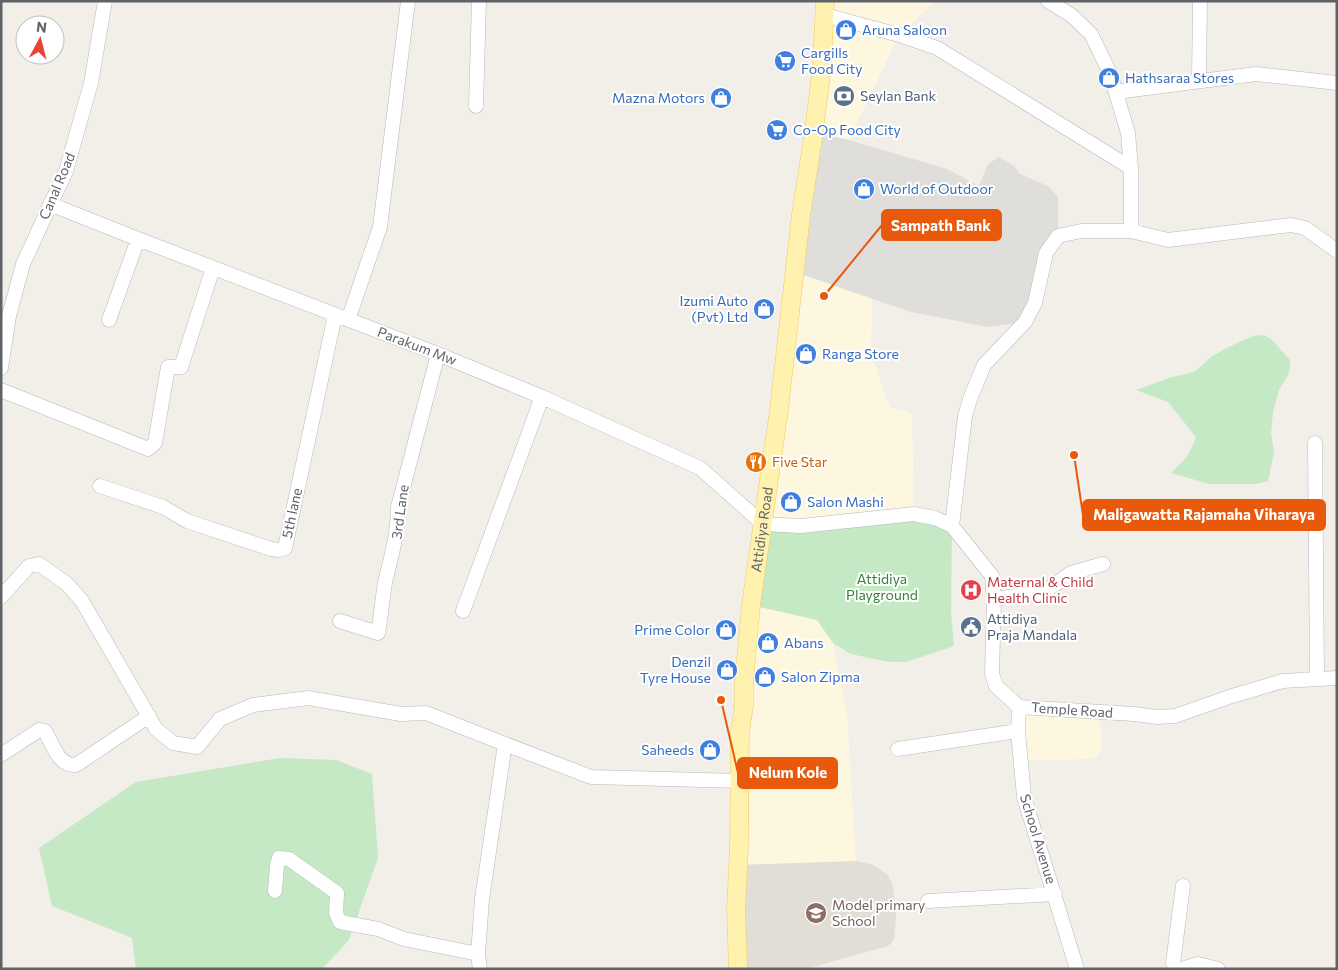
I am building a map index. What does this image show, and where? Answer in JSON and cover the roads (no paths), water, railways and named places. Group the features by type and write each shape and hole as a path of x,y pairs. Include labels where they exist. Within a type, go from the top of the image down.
{"main road":[{"name":"Attidiya Road","path":"738,969 736,909 740,732 744,706 744,682 751,605 779,410 801,215 822,66 825,8"}],"street":[{"name":"Canal Road","path":"1,368 9,316 23,264 66,171 91,83 105,1"},
{"path":"342,318 380,227 408,1"},
{"path":"476,106 479,1"},
{"path":"1048,1 1071,15 1091,34 1110,73 1128,133 1131,168 1131,231"},
{"path":"1199,81 1200,1"},
{"path":"825,8 937,48 1131,168"},
{"path":"1116,92 1256,74 1337,83"},
{"name":"Parakum Mw","path":"50,204 438,354 542,397 700,468 763,524"},
{"path":"952,526 965,416 970,399 984,365 1025,322 1035,303 1046,253 1058,236 1081,231 1131,231 1168,240 1291,225 1305,228 1337,251"},
{"path":"109,320 138,239"},
{"path":"1,390 148,449 155,443 168,367 181,367 213,268"},
{"name":"5th lane","path":"100,486 163,507 187,521 271,549 279,550 285,548 342,318"},
{"name":"3rd Lane","path":"340,621 378,633 385,584 398,527 398,507 438,354"},
{"path":"463,611 542,397"},
{"path":"1316,443 1318,678"},
{"name":"Temple Road","path":"763,524 801,526 914,514 935,518 952,526 992,576 994,599 992,674 996,686 1019,706 1157,717 1175,716 1283,681 1337,678"},
{"path":"2,594 29,566 40,564 67,584 82,601 156,729 173,743 197,747 220,719 253,705 308,698 401,714 426,713 591,777 740,781"},
{"path":"994,599 1044,592 1071,573 1103,564"},
{"name":"School Avenue","path":"1019,706 1018,731 1024,796 1077,969"},
{"path":"1,755 39,730 45,731 60,759 69,765 76,765 149,716"},
{"path":"898,749 1018,731"},
{"path":"480,969 478,954 482,899 505,744"},
{"path":"275,891 279,858 289,859 337,893 336,913 340,922 378,930 404,939 478,954"},
{"path":"1176,969 1173,963 1183,886"},
{"path":"928,901 1055,894"},
{"path":"1182,969 1198,964 1218,969"}],"place":[{"name":"Aruna Saloon","path":"846,30"},
{"name":"Cargills Food City","path":"785,61"},
{"name":"Hathsaraa Stores","path":"1109,78"},
{"name":"Seylan Bank","path":"844,96"},
{"name":"Mazna Motors","path":"721,98"},
{"name":"Co-Op Food City","path":"777,130"},
{"name":"World of Outdoor","path":"864,189"},
{"name":"Sampath Bank","path":"824,296"},
{"name":"Izumi Auto (Pvt) Ltd","path":"764,309"},
{"name":"Ranga Store","path":"806,354"},
{"name":"Maligawatta Rajamaha Viharaya","path":"1074,455"},
{"name":"Five Star","path":"756,462"},
{"name":"Salon Mashi","path":"791,502"},
{"name":"Maternal & Child Health Clinic","path":"971,590"},
{"name":"Attidiya Praja Mandala","path":"971,627"},
{"name":"Prime Color","path":"726,630"},
{"name":"Abans","path":"768,643"},
{"name":"Denzil Tyre House","path":"727,670"},
{"name":"Salon Zipma","path":"765,677"},
{"name":"Nelum Kole","path":"721,700"},
{"name":"Saheeds","path":"710,750"},
{"name":"Model primary School","path":"816,913"}],"park label":[{"name":"Attidiya Playground","path":"882,588"}]}
